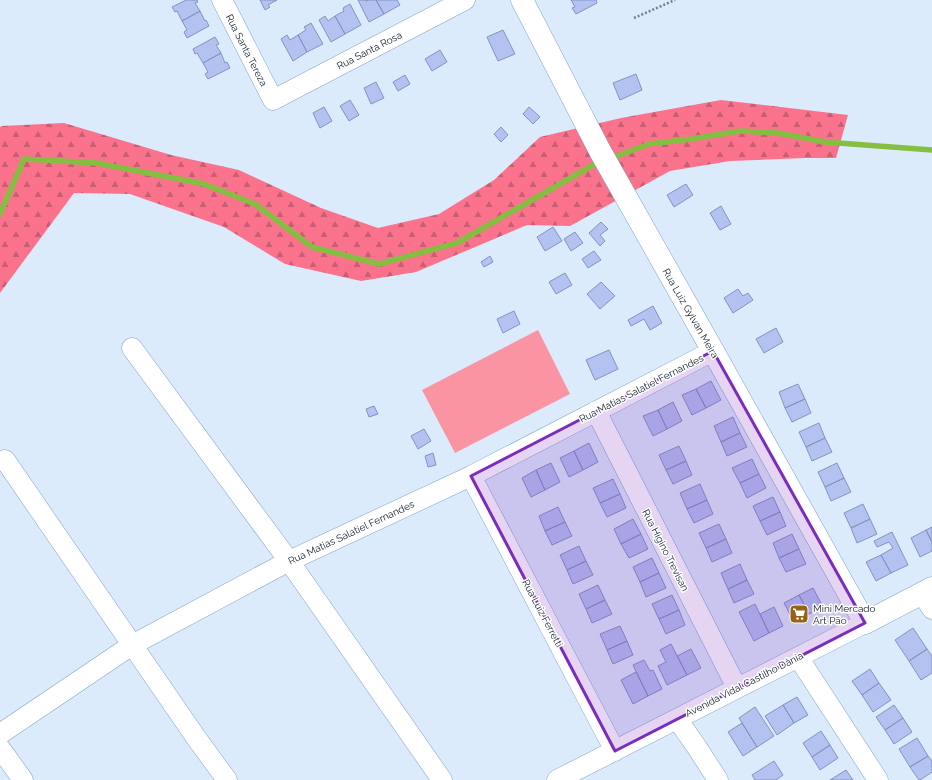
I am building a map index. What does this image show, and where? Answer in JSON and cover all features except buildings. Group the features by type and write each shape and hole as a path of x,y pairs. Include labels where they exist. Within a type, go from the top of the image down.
{"street":[{"name":"Rua Santa Tereza","path":"222,0 273,100"},
{"name":"Rua Santa Rosa","path":"273,100 465,0"},
{"name":"Rua Luiz Gylvan Meira","path":"522,0 600,151 865,623"},
{"path":"132,348 289,561 442,780"},
{"name":"Rua Matias Salatiel Fernandes","path":"0,734 132,645 289,561 471,476 713,351"},
{"name":"Rua Higino Trevisan","path":"596,411 737,688"},
{"path":"5,460 197,739 227,780"},
{"name":"Rua Luiz Ferretti","path":"471,476 615,751"},
{"name":"Avenida Vidal Castilho Dânia","path":"557,780 865,623 929,597"},
{"path":"798,657 878,780"},
{"path":"677,719 718,780"},
{"path":"0,748 23,780"}],"path":[{"path":"634,18 675,0"}],"highlighted area":[{"path":"713,351 865,623 615,751 471,476"}],"green space":[{"path":"721,100 848,115 836,158 730,161 670,171 570,226 527,225 416,272 361,281 285,264 224,227 130,194 74,193 0,293 0,127 2,126 64,123 171,155 239,170 321,208 378,228 439,214 494,180 540,137 621,118"}],"shaded area":[{"path":"538,330 570,394 455,453 422,390"}],"waterway":[{"path":"609,159 649,144 740,131 778,133 825,142 932,150"},
{"path":"0,214 24,159 97,163 204,184 255,204 312,247 379,264 457,243 593,165 601,162"}],"place":[{"name":"Mini Mercado Art Pão","path":"799,614"}]}
